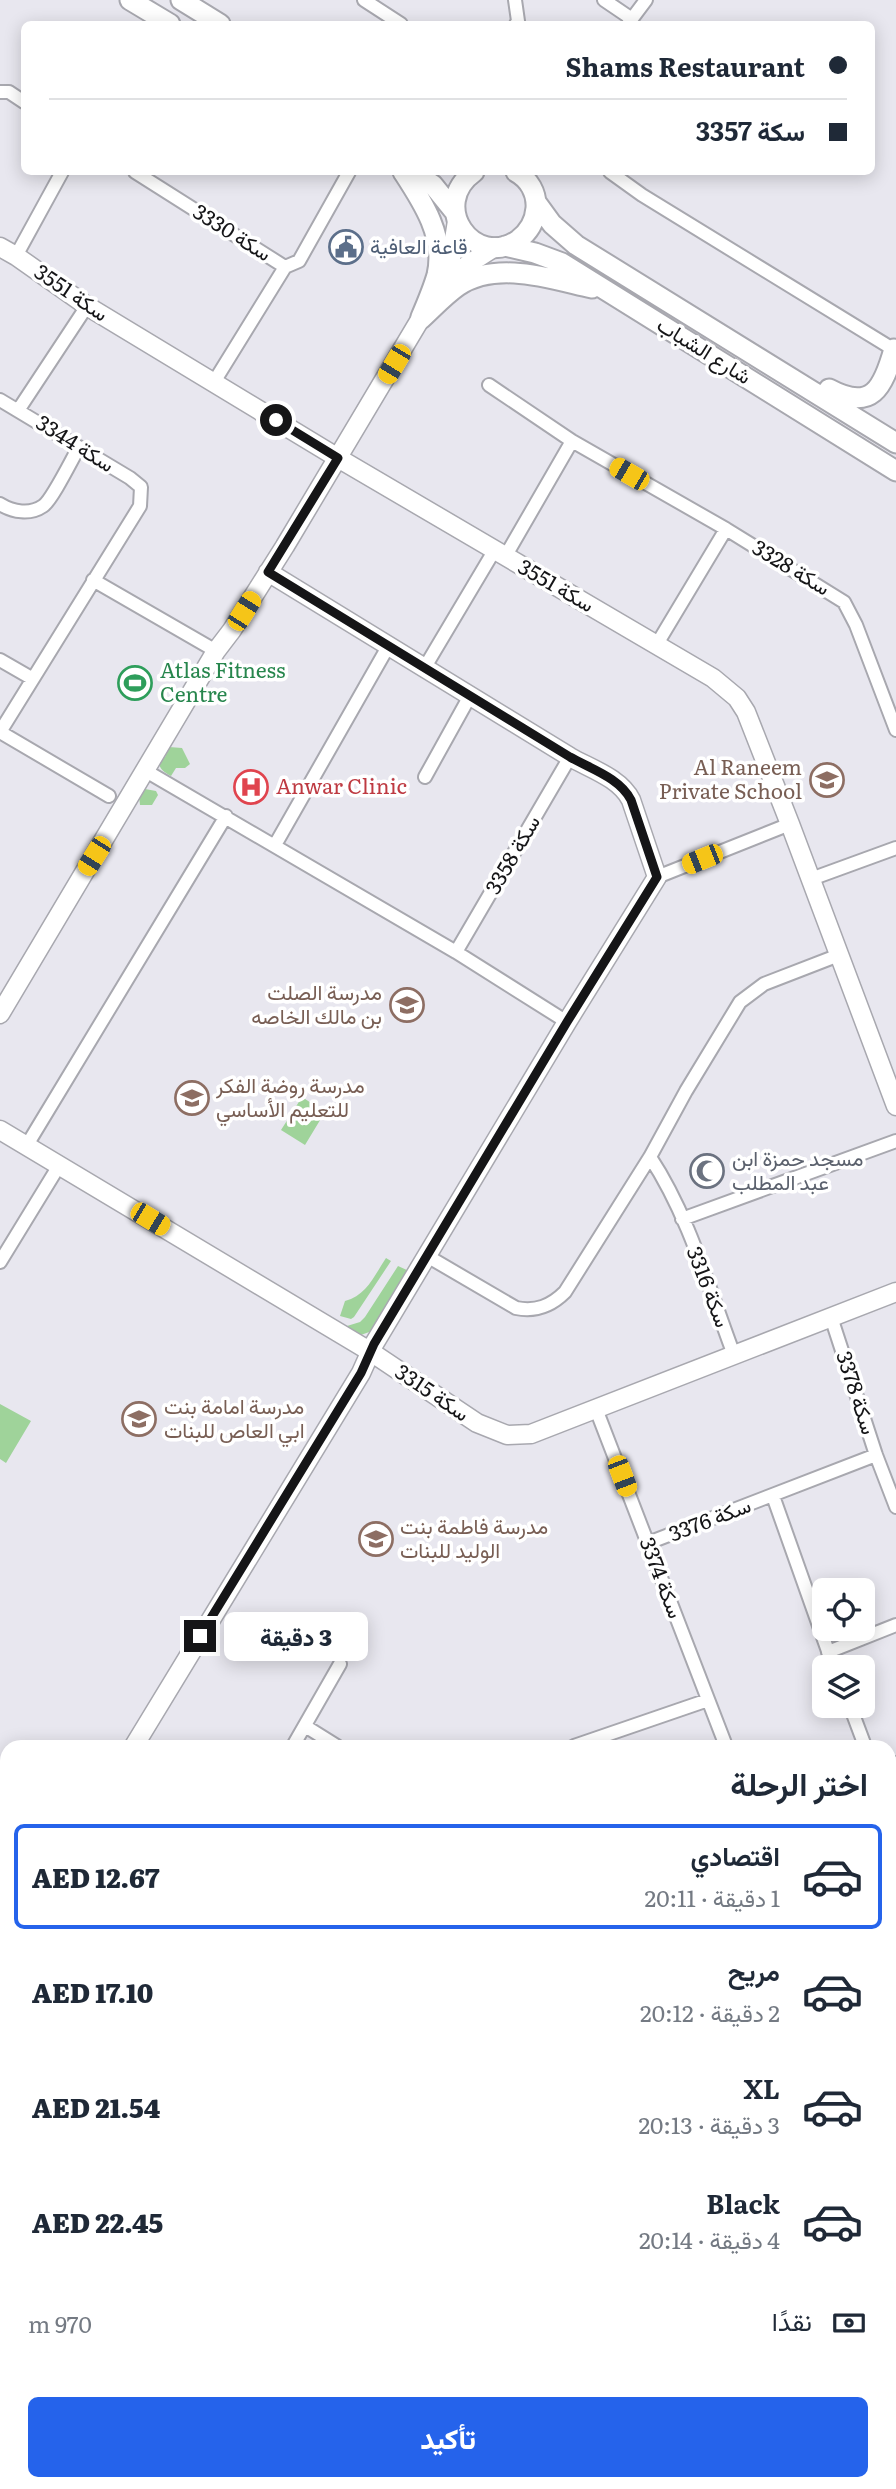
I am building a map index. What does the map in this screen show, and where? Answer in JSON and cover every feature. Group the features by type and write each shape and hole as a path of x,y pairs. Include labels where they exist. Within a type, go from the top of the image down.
{"main road":[{"path":"130,0 165,21"},
{"path":"181,0 215,21"},
{"path":"404,175 426,212 438,247 438,272 421,319"},
{"path":"417,175 433,186 456,216"},
{"path":"456,216 458,189 470,175"},
{"name":"شارع الشباب","path":"520,175 535,188 552,224 576,245 896,443"},
{"path":"500,247 525,234 536,214 535,188"},
{"name":"شارع الشباب","path":"456,216 468,237 486,246 535,253 562,263 896,471"},
{"path":"421,319 458,286 475,278 505,273 530,275 610,293"},
{"path":"745,349 785,366 845,398 855,400 873,395 883,382 895,350"}],"street":[{"path":"364,0 396,21"},
{"path":"515,0 518,21"},
{"path":"604,0 629,21"},
{"path":"631,21 646,0"},
{"path":"0,92 9,92 21,100"},
{"path":"8,251 60,175"},
{"name":"سكة 3330","path":"140,175 285,267 214,382"},
{"path":"285,267 299,261 347,175"},
{"path":"614,175 895,350"},
{"path":"0,1014 216,651 232,630 338,458 449,271 456,216"},
{"path":"421,319 456,275 500,247"},
{"name":"سكة 3551","path":"8,251 87,306 499,554 726,686 746,712 894,1094"},
{"name":"سكة 3344","path":"19,410 87,306"},
{"name":"سكة 3328","path":"489,385 572,441 726,529 844,602 856,625 896,730"},
{"name":"سكة 3344","path":"0,400 141,487 140,506 93,580"},
{"path":"425,667 572,441"},
{"path":"0,504 26,512 45,505 79,447"},
{"path":"656,643 726,529"},
{"path":"268,572 625,790 657,877"},
{"path":"109,796 0,732 93,580 216,651"},
{"path":"275,845 389,645"},
{"path":"0,660 33,679"},
{"path":"425,777 471,694"},
{"name":"سكة 3358","path":"456,952 570,757"},
{"path":"146,771 456,952 567,1022"},
{"path":"27,1145 226,816"},
{"path":"138,1740 361,1373 427,1256 567,1022 657,877 790,824"},
{"path":"811,879 896,848"},
{"path":"427,1256 516,1308 529,1311 556,1301 565,1292 650,1157 740,1002 764,984 839,955"},
{"name":"سكة 3315","path":"1,1130 371,1352 494,1432 518,1436 531,1434 896,1292"},
{"name":"سكة 3316","path":"682,1219 896,1141"},
{"name":"سكة 3316","path":"650,1157 663,1177 682,1219 734,1355"},
{"path":"0,1262 60,1164"},
{"name":"سكة 3378","path":"831,1317 896,1507"},
{"name":"سكة 3374","path":"596,1409 724,1740"},
{"name":"سكة 3376","path":"648,1543 876,1455"},
{"name":"سكة 3376","path":"773,1496 829,1655"},
{"path":"828,1652 896,1625"},
{"path":"297,1740 341,1664"},
{"path":"594,1740 708,1700"},
{"path":"854,1718 863,1740"},
{"path":"305,1726 327,1740"}],"green space":[{"path":"169,747 182,748 190,764 185,768 176,768 171,776 162,770 158,760 165,757"},
{"path":"145,789 156,791 158,795 152,805 140,805 139,796"},
{"path":"302,1097 325,1112 305,1145 281,1130"},
{"path":"386,1258 391,1261 354,1317 351,1319 340,1316 345,1301 364,1290"},
{"path":"398,1266 409,1271 372,1331 358,1336 345,1330 347,1326 360,1322 365,1317"},
{"path":"0,1404 31,1421 6,1463 0,1459"}],"place":[{"name":"قاعة العافية","path":"346,247"},
{"name":"Atlas Fitness Centre","path":"135,683"},
{"name":"Al Raneem Private School","path":"827,780"},
{"name":"Anwar Clinic","path":"251,787"},
{"name":"مدرسة الصلت بن مالك الخاصه","path":"407,1005"},
{"name":"مدرسة روضة الفكر للتعليم الأساسي","path":"192,1098"},
{"name":"مسجد حمزة ابن عبد المطلب","path":"707,1171"},
{"name":"مدرسة امامة بنت ابي العاص للبنات","path":"139,1419"},
{"name":"مدرسة فاطمة بنت الوليد للبنات","path":"376,1539"}],"route":[{"path":"200,1636 361,1373 374,1344 567,1022 657,877 631,800 617,783 268,572 338,458 276,420"}]}
